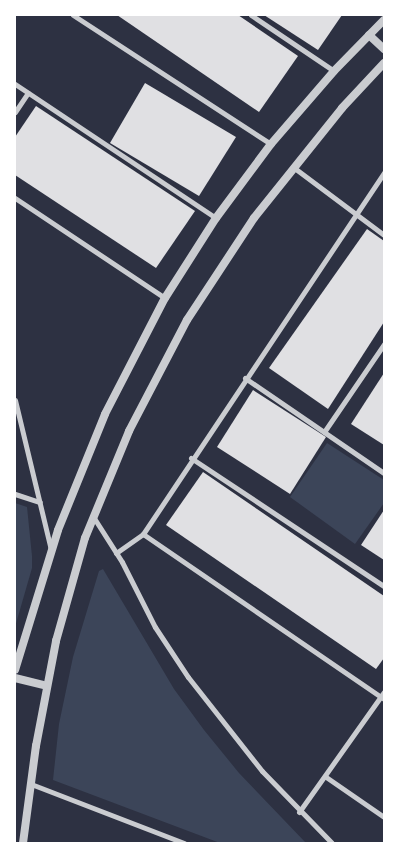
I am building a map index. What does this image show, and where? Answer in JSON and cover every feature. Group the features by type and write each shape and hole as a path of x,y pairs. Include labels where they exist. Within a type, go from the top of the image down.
{"street":[{"path":"251,15 334,71"},
{"path":"76,16 272,144"},
{"path":"15,670 51,551 105,414 164,298 216,218 272,144 334,71 384,20"},
{"path":"369,35 384,49"},
{"path":"23,843 47,686 56,641 94,518 129,431 173,344 254,218 293,167 384,63"},
{"path":"15,84 216,218"},
{"path":"15,112 28,93"},
{"path":"293,167 384,235"},
{"path":"116,553 143,534 191,458 384,172"},
{"path":"15,198 164,298"},
{"path":"324,432 384,344"},
{"path":"245,378 384,473"},
{"path":"15,400 51,551"},
{"path":"191,458 384,586"},
{"path":"15,494 40,502"},
{"path":"94,518 116,553 155,627 188,677 239,743 299,812 332,843"},
{"path":"143,534 383,696 299,812"},
{"path":"15,678 47,686"},
{"path":"326,777 384,817"},
{"path":"31,784 184,843"}],"shaded area":[{"path":"327,443 384,480 384,503 355,544 290,497"},
{"path":"15,503 27,507 32,568 15,627"},
{"path":"103,569 174,689 204,730 239,773 306,843 220,843 53,780 59,724 73,657 99,571"}],"building":[{"path":"117,15 238,15 298,56 259,112"},
{"path":"264,15 342,15 318,50"},
{"path":"145,83 236,137 199,196 110,143"},
{"path":"36,106 195,211 156,268 15,175 15,137"},
{"path":"367,229 384,241 384,322 328,409 269,368"},
{"path":"384,373 384,445 351,424"},
{"path":"253,390 326,437 290,494 217,447"},
{"path":"203,472 384,596 384,658 376,669 166,525"},
{"path":"384,510 384,560 361,545"}]}
